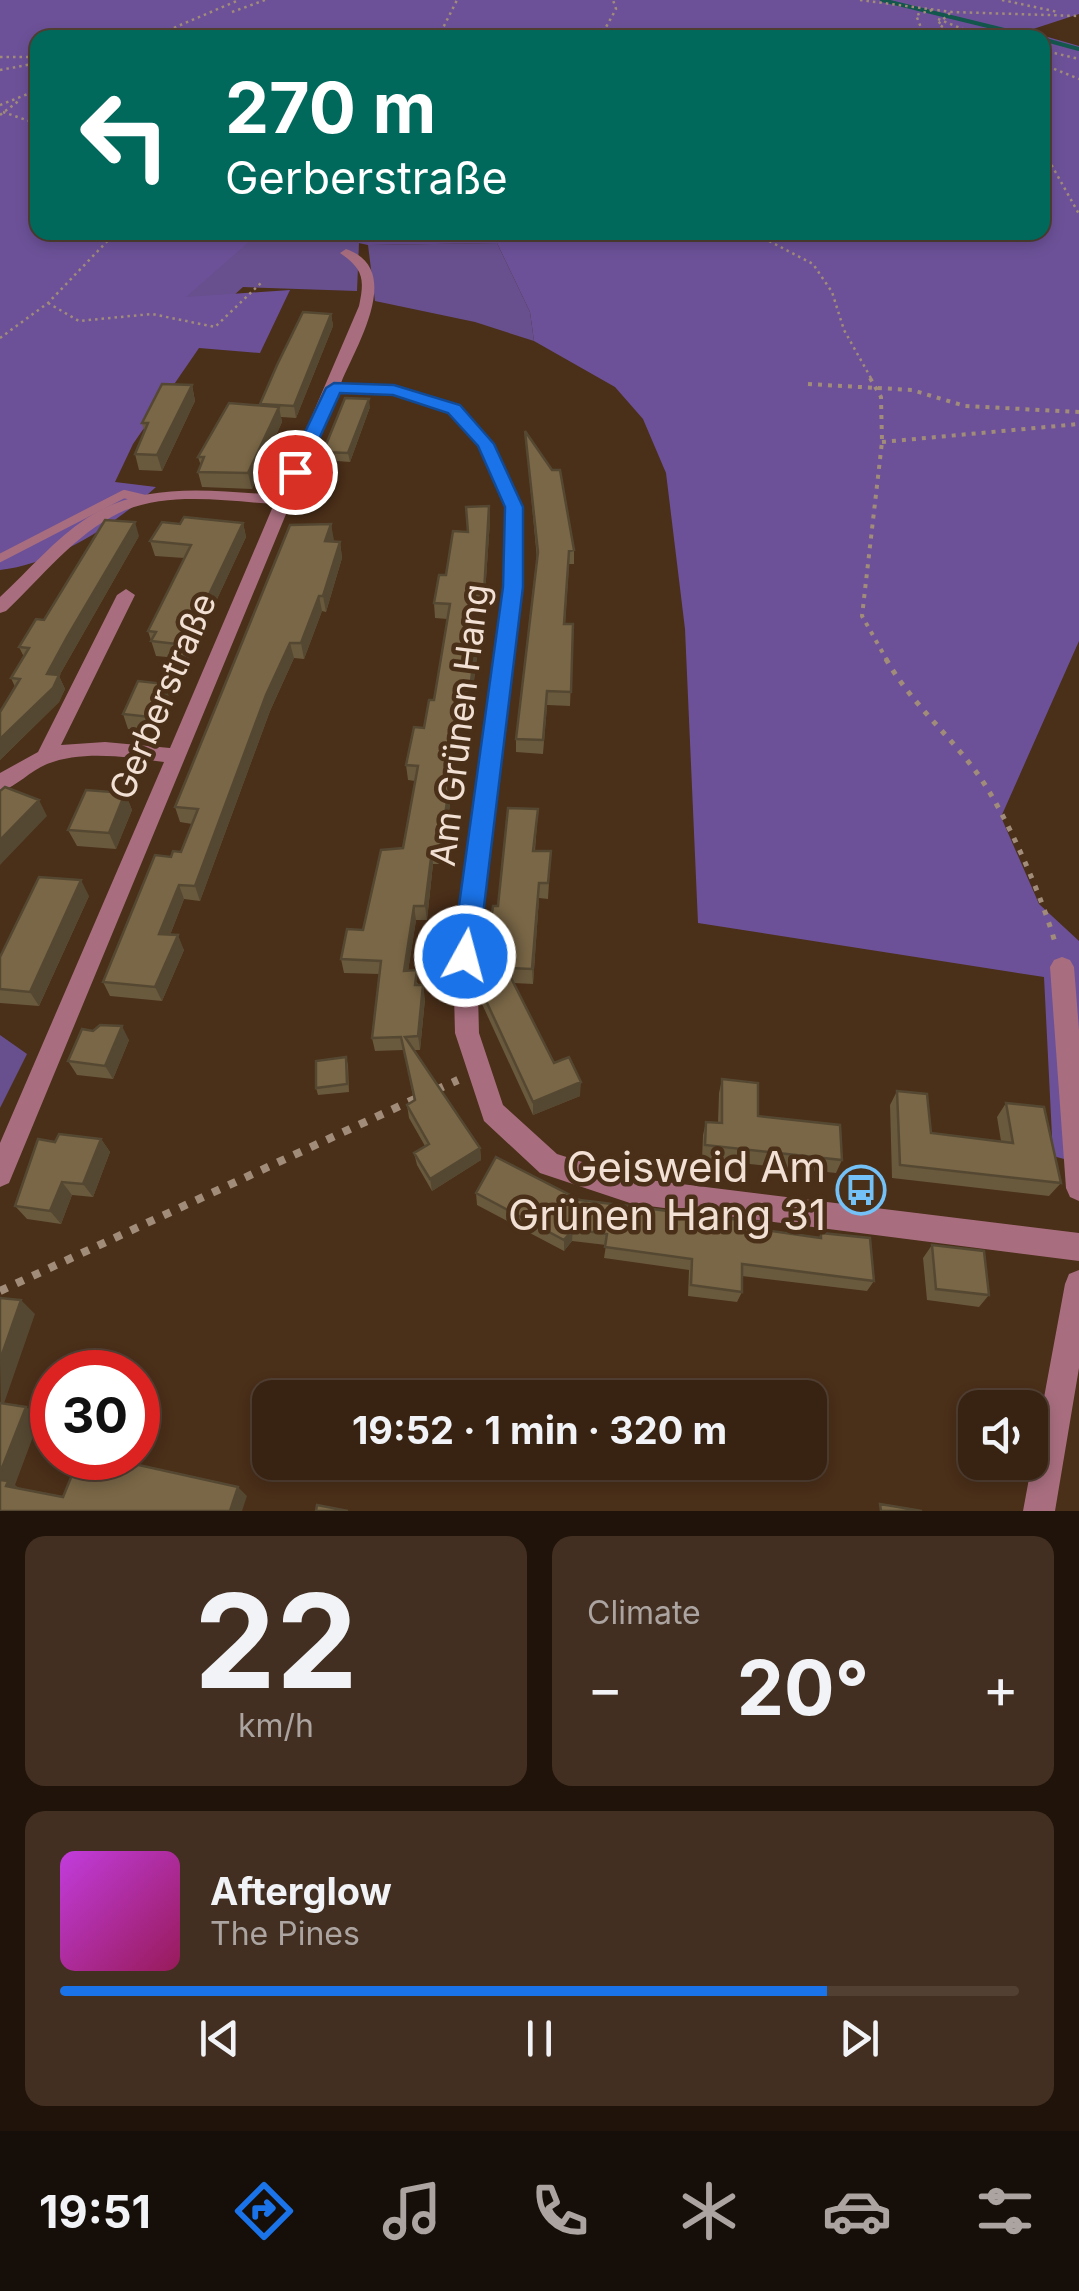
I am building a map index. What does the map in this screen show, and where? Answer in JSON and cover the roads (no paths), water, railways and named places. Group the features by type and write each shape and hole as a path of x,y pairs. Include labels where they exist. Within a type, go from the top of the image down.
{"street":[{"name":"Gerberstraße","path":"0,1174 282,500 334,388 369,292 367,267 360,258 346,254"},
{"name":"Am Grünen Hang","path":"334,388 394,390 454,409 485,444 514,507 513,587 465,956 468,1033 493,1112 548,1164 634,1191 1079,1247"},
{"path":"0,607 92,522 145,499 282,500"},
{"path":"47,753 126,595"},
{"path":"0,784 47,753 97,746 174,756"},
{"path":"1062,967 1079,1188"},
{"path":"1040,1511 1079,1284"}],"lane":[{"path":"0,558 124,494 145,499"}],"waterway":[{"path":"882,0 1004,30"},
{"path":"1050,41 1079,49"}],"place":[{"name":"Geisweid Am Grünen Hang 31","path":"861,1190"}]}
